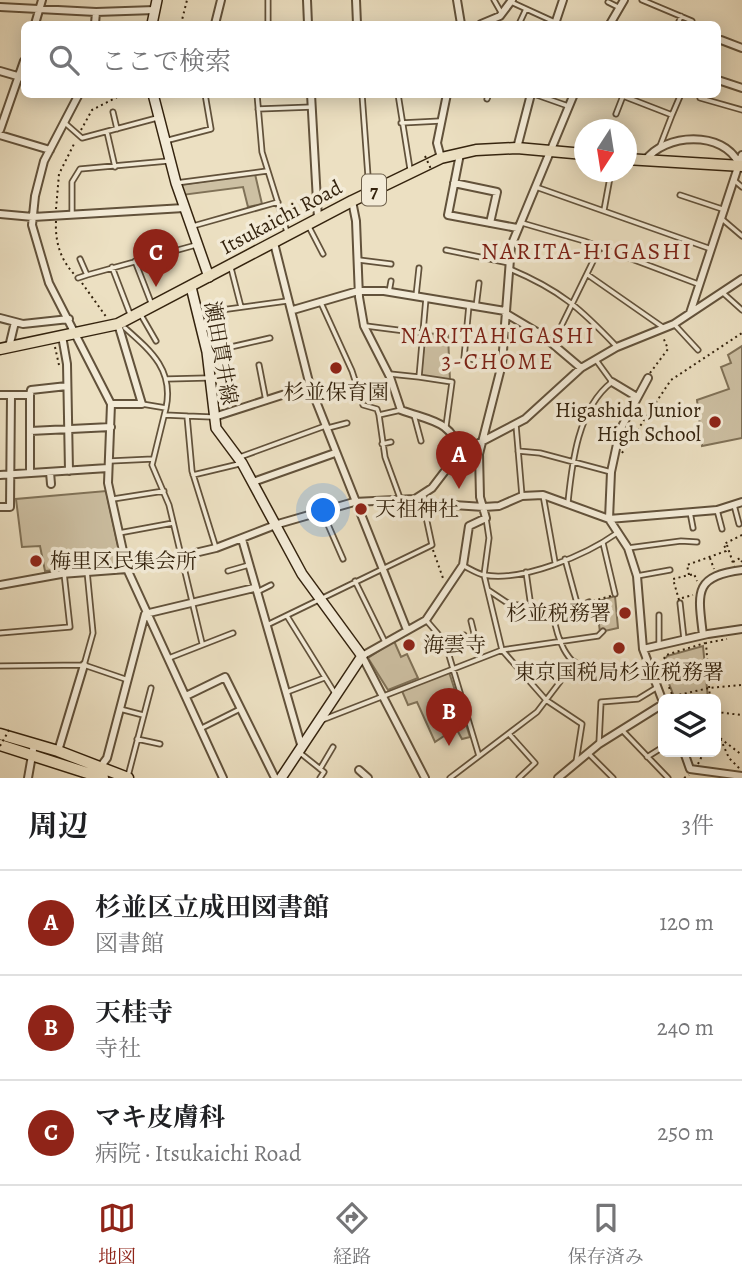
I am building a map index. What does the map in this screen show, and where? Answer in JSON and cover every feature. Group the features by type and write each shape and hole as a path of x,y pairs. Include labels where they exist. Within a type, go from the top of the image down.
{"main road":[{"name":"瀬田貫井線","path":"154,98 176,183 209,277"},
{"name":"Itsukaichi Road","path":"5,348 121,326 152,306 352,201 441,158 517,148 574,153"},
{"path":"637,160 741,166"},
{"name":"瀬田貫井線","path":"191,287 207,352 216,428 253,481 303,574 362,656"},
{"path":"281,778 362,656"},
{"path":"5,732 33,749 103,778"},
{"path":"0,745 58,751 128,778"}],"street":[{"path":"36,21 42,0"},
{"path":"216,21 221,0"},
{"path":"307,0 307,21"},
{"path":"356,0 357,21"},
{"path":"457,0 460,21"},
{"path":"557,21 563,0"},
{"path":"612,21 624,0"},
{"path":"487,21 502,13 512,1"},
{"path":"0,7 96,12 156,5"},
{"path":"95,21 96,12"},
{"path":"721,41 742,48"},
{"path":"0,71 21,77"},
{"path":"21,80 0,133 50,150"},
{"path":"721,81 742,88"},
{"path":"77,98 63,120 38,180 33,217 45,272 111,404 108,465 111,499 127,569 145,614 223,778"},
{"path":"311,98 318,219"},
{"path":"441,158 437,148 446,98"},
{"path":"517,148 531,98"},
{"path":"425,778 362,656 426,620 463,565 467,530 486,518 479,481 481,442 502,364 510,266 519,225 553,150 572,98"},
{"path":"645,161 660,146 687,139 709,142 731,153 741,166"},
{"path":"460,154 449,215 490,223 519,225"},
{"path":"690,313 741,166 742,155"},
{"path":"454,183 497,191 490,223"},
{"path":"352,201 356,221 358,291 364,326 388,374 401,410 446,426 456,438 460,453"},
{"path":"0,214 33,217 184,208"},
{"path":"274,243 310,386 407,630"},
{"path":"422,500 460,453 516,424 539,408 581,368 618,347 674,324 742,279"},
{"path":"293,310 358,291 389,292 505,312 553,343 581,368"},
{"path":"0,318 23,324 69,319"},
{"path":"5,348 15,322"},
{"path":"111,404 142,404 121,326"},
{"path":"57,337 67,386 69,471"},
{"path":"648,378 620,430 612,468 609,519 628,548 637,576 643,649 659,694"},
{"path":"612,382 637,397"},
{"path":"30,473 31,390 67,386"},
{"path":"214,417 310,386"},
{"path":"0,395 30,395"},
{"path":"0,507 10,508 11,396"},
{"path":"30,431 111,427"},
{"path":"253,481 335,453"},
{"path":"0,475 69,471 108,465"},
{"path":"50,472 51,484"},
{"path":"0,585 64,573 127,569 182,557 216,548 278,524 354,502 422,500 484,507 499,506 522,496 543,495 609,519 717,510 742,502"},
{"path":"242,539 254,591 300,750"},
{"path":"703,635 699,601 701,589 706,581 717,575 739,571"},
{"path":"145,614 254,591"},
{"path":"101,766 107,758 125,679 145,614"},
{"path":"643,649 742,629"},
{"path":"58,751 84,665"},
{"path":"186,696 225,677 275,778"},
{"path":"558,778 599,744 658,706"},
{"path":"27,778 33,749"},
{"path":"686,757 690,769 742,774"},
{"path":"359,770 368,778"}],"lane":[{"path":"268,0 268,21"},
{"path":"494,0 502,13"},
{"path":"642,0 692,21"},
{"path":"512,1 550,21"},
{"path":"608,2 620,8"},
{"path":"520,21 526,9"},
{"path":"679,21 681,16"},
{"path":"165,141 211,128 206,98"},
{"path":"257,98 262,152 288,235"},
{"path":"362,98 369,193"},
{"path":"398,98 411,172"},
{"path":"543,98 569,107"},
{"path":"616,114 619,98"},
{"path":"628,98 672,115"},
{"path":"660,146 679,98"},
{"path":"700,98 742,110"},
{"path":"258,109 312,107"},
{"path":"113,112 117,129"},
{"path":"63,120 82,138 159,118"},
{"path":"401,123 442,121"},
{"path":"107,131 115,167"},
{"path":"72,214 72,182 80,169 170,161"},
{"path":"176,183 267,170"},
{"path":"736,181 742,187"},
{"path":"604,211 609,182"},
{"path":"536,187 711,249"},
{"path":"680,195 725,210"},
{"path":"191,227 278,202"},
{"path":"722,219 742,236"},
{"path":"307,225 323,254"},
{"path":"519,225 600,247 698,284"},
{"path":"143,242 147,258"},
{"path":"78,278 196,245"},
{"path":"553,343 575,303 600,247"},
{"path":"446,250 510,266 545,284 575,303 618,347"},
{"path":"80,259 86,275"},
{"path":"357,259 391,264"},
{"path":"135,261 152,306"},
{"path":"230,266 241,307"},
{"path":"111,267 136,315 156,341"},
{"path":"416,296 419,268"},
{"path":"588,275 662,330"},
{"path":"389,292 391,281"},
{"path":"479,284 464,358 502,364"},
{"path":"722,292 742,310"},
{"path":"419,377 426,298"},
{"path":"199,313 290,301"},
{"path":"321,303 352,371 363,405 377,410 382,444 402,501"},
{"path":"674,324 698,350"},
{"path":"121,326 159,360 167,379 165,415 153,468 164,491 173,523 202,643"},
{"path":"364,326 422,333"},
{"path":"207,352 270,338"},
{"path":"568,504 572,461 599,391 612,382 596,360"},
{"path":"259,365 266,401"},
{"path":"388,374 452,382 446,426"},
{"path":"167,379 209,377"},
{"path":"142,404 166,408"},
{"path":"379,415 401,410"},
{"path":"165,415 214,417"},
{"path":"414,415 421,440"},
{"path":"187,416 193,475 216,548"},
{"path":"193,475 347,423"},
{"path":"516,424 522,496"},
{"path":"382,444 391,442"},
{"path":"518,452 540,453 612,468"},
{"path":"108,465 153,459"},
{"path":"111,499 164,491"},
{"path":"543,495 555,563"},
{"path":"265,626 432,545 422,500"},
{"path":"734,505 739,524"},
{"path":"717,510 722,529"},
{"path":"322,511 343,559"},
{"path":"690,512 693,528"},
{"path":"486,518 489,538 484,575 502,650 546,700 582,724 576,762"},
{"path":"117,534 173,523"},
{"path":"463,565 484,575 526,572 603,543 619,532"},
{"path":"628,548 681,541 697,542"},
{"path":"603,543 615,594"},
{"path":"565,559 578,607 589,602"},
{"path":"228,571 248,565"},
{"path":"637,576 670,569"},
{"path":"84,665 93,633 88,571"},
{"path":"526,572 531,607"},
{"path":"0,633 70,626 64,573"},
{"path":"355,582 385,643"},
{"path":"254,591 271,585"},
{"path":"487,589 506,602 553,614 558,642 575,662 591,672 647,666"},
{"path":"680,603 684,639"},
{"path":"659,615 659,646"},
{"path":"288,616 337,696"},
{"path":"426,620 445,642 479,756"},
{"path":"471,621 480,658"},
{"path":"320,721 502,650 598,636 603,631"},
{"path":"167,659 233,633"},
{"path":"445,642 464,635"},
{"path":"450,778 510,735 546,700 575,662"},
{"path":"0,666 84,665 125,679"},
{"path":"285,693 324,678"},
{"path":"128,778 150,688"},
{"path":"599,744 601,702 638,699 656,688"},
{"path":"118,709 143,715"},
{"path":"200,729 240,709"},
{"path":"622,730 668,778"},
{"path":"510,735 535,763 519,778"},
{"path":"137,739 160,744"},
{"path":"320,769 333,747"},
{"path":"300,750 324,772 320,778"},
{"path":"647,757 658,750"},
{"path":"588,752 613,778"}],"path":[{"path":"182,21 187,0"},
{"path":"107,319 94,296 67,267 55,236 59,174 92,110 115,98"},
{"path":"425,156 431,169"},
{"path":"648,378 669,346 662,330"},
{"path":"612,468 671,380 742,333"},
{"path":"57,337 60,366"},
{"path":"739,571 724,544 742,535"},
{"path":"432,545 447,589"},
{"path":"689,575 687,565 727,550"},
{"path":"709,557 717,575"},
{"path":"733,562 740,558 742,562"},
{"path":"680,603 673,579 694,574 701,589"},
{"path":"589,602 615,594"},
{"path":"680,603 681,599 695,594"},
{"path":"553,614 578,607"},
{"path":"671,694 660,666 666,654 737,637"},
{"path":"706,643 710,694"},
{"path":"687,694 709,688 742,685"},
{"path":"721,713 742,715"},
{"path":"0,745 5,732"},
{"path":"721,739 742,755"},
{"path":"721,743 742,774"},
{"path":"695,768 701,757"},
{"path":"684,778 690,775"}],"shaded area":[{"path":"255,174 262,204 248,207 243,187 182,195 179,185"},
{"path":"425,333 448,335 450,380 421,376"},
{"path":"742,346 742,438 702,446 697,400 729,389 721,367 731,363 728,355"},
{"path":"106,491 122,564 45,571 40,546 22,547 16,499"},
{"path":"615,596 618,628 600,632 596,602"},
{"path":"394,641 401,657 407,654 418,678 388,690 368,658"},
{"path":"703,646 708,694 673,694 662,666 667,656"},
{"path":"449,672 470,737 462,739 456,728 435,742 417,702 408,705 402,691"}],"place":[{"name":"マキ皮膚科","path":"156,287"},
{"name":"杉並保育園","path":"336,368"},
{"name":"Higashida Junior High School","path":"715,422"},
{"name":"杉並区立成田図書館","path":"459,489"},
{"name":"天祖神社","path":"361,509"},
{"name":"梅里区民集会所","path":"36,561"},
{"name":"杉並税務署","path":"625,613"},
{"name":"海雲寺","path":"409,645"},
{"name":"東京国税局杉並税務署","path":"619,648"},
{"name":"天桂寺","path":"449,746"}],"district":[{"name":"NARITA-HIGASHI","path":"587,251"},
{"name":"NARITAHIGASHI 3-CHOME","path":"498,348"}]}
